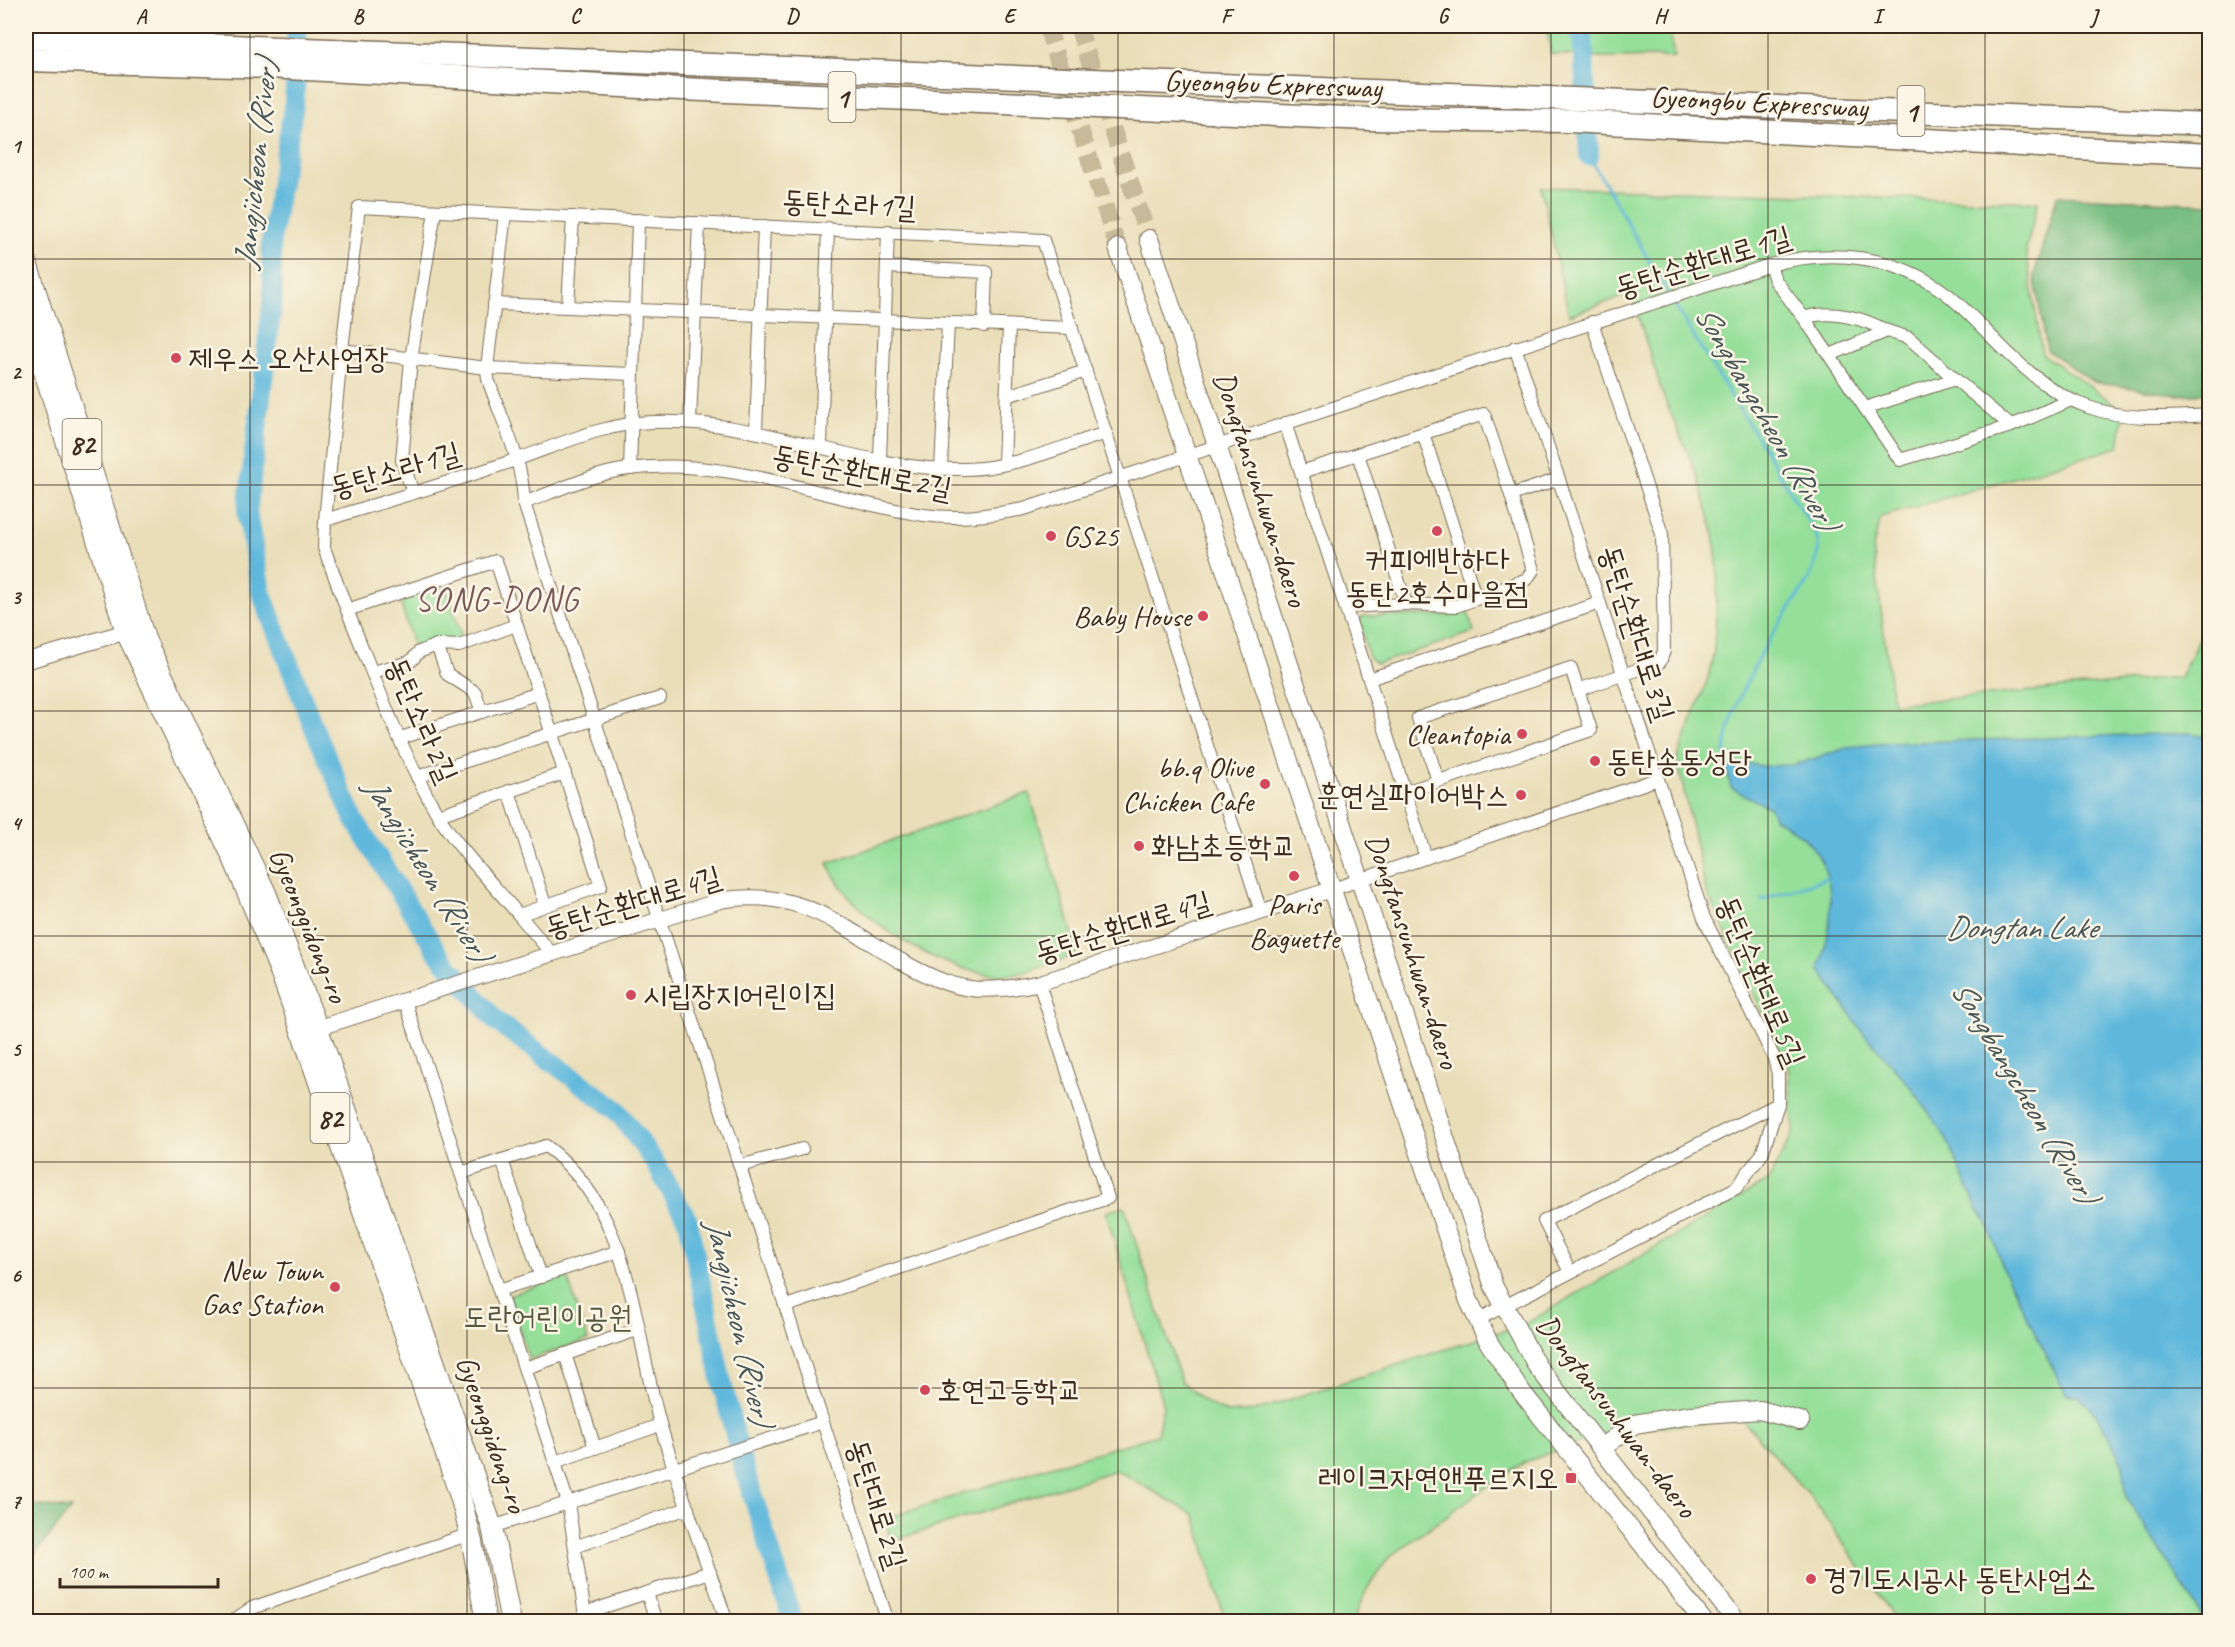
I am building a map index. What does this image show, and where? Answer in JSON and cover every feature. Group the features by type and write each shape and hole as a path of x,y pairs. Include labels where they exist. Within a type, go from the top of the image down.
{"highway":[{"name":"1","path":"26,38 333,60"},
{"name":"1","path":"26,60 269,57"},
{"name":"Gyeongbu Expressway","path":"333,60 1348,89 1569,110 1616,123 2210,155"},
{"name":"Gyeongbu Expressway","path":"333,60 835,97 1360,118 1569,110 1612,100 2210,124"}],"main road":[{"name":"Dongtansunhwan-daero","path":"1149,239 1486,1267 1503,1306 1537,1366 1737,1622"},
{"name":"Dongtansunhwan-daero","path":"1118,248 1351,943 1458,1273 1477,1320 1521,1391 1704,1622"},
{"name":"Gyeonggidong-ro","path":"26,260 133,630"},
{"name":"Gyeonggidong-ro","path":"26,314 133,630 266,893 461,1499 470,1534 486,1622"},
{"path":"1282,737 1300,773 1321,827 1331,826 1339,815"},
{"path":"1351,943 1358,930 1369,929 1378,935"},
{"name":"Gyeonggidong-ro","path":"310,1031 492,1527 511,1622"},
{"path":"1602,1448 1634,1424 1691,1415 1760,1410 1800,1421"}],"street":[{"name":"동탄소라1길","path":"359,207 505,214 1043,240 1106,433 1004,464 967,469 941,469 880,460 756,430 690,421 630,424 584,434 516,460 325,520 359,207"},
{"path":"413,493 402,460 411,359 435,211"},
{"path":"505,214 487,368 488,379 524,486 524,503 823,1422"},
{"path":"568,307 573,217"},
{"path":"630,469 638,220"},
{"path":"690,421 699,222"},
{"path":"756,430 764,226"},
{"path":"821,446 828,228"},
{"path":"880,460 888,231"},
{"name":"동탄순환대로1길","path":"1187,454 1706,285 1770,265 1812,255 1848,256 1884,263 1917,276 1948,296 2042,383 2071,400 2114,415 2141,418 2210,415"},
{"path":"1770,265 1774,280 1830,355 1900,460 2011,426 2071,400"},
{"path":"887,267 986,272 984,326"},
{"path":"494,304 1072,328"},
{"path":"1804,318 1815,314 1862,318 1909,338 2011,426"},
{"path":"1578,690 1660,663 1664,651 1662,534 1592,322"},
{"path":"941,469 948,324"},
{"path":"1004,464 1009,327"},
{"path":"1830,355 1887,330"},
{"name":"동탄순환대로3길","path":"1515,347 1658,779"},
{"path":"342,351 487,368 632,374"},
{"path":"1007,396 1086,371"},
{"path":"1865,408 1955,379"},
{"path":"1301,472 1484,414 1511,495 1533,570 1527,579 1456,606 1406,604 1345,607"},
{"path":"1285,423 1426,858"},
{"path":"1106,433 1261,912"},
{"path":"1423,433 1476,599"},
{"name":"동탄순환대로2길","path":"524,503 603,474 630,469 721,471 925,515 982,517 1024,509 1187,454"},
{"path":"1358,454 1406,604"},
{"path":"1511,495 1559,479"},
{"name":"동탄소라2길","path":"325,520 324,548 372,672 417,777 450,833 552,954"},
{"path":"347,610 496,561 601,886 519,915"},
{"path":"1369,679 1600,603"},
{"path":"372,672 410,662 419,652 437,645 459,646 516,626"},
{"path":"26,661 133,630"},
{"path":"437,645 447,674 475,692 482,712"},
{"path":"1405,792 1438,781 1591,730 1571,668 1418,718 1438,781"},
{"path":"401,738 539,693"},
{"path":"417,777 660,698"},
{"path":"438,815 565,773"},
{"path":"1333,889 1658,779"},
{"name":"동탄순환대로5길","path":"1477,1320 1736,1188 1762,1154 1778,1104 1779,1074 1774,1058 1704,918 1658,779"},
{"path":"509,791 545,905"},
{"name":"동탄순환대로4길","path":"310,1031 722,900 748,896 770,897 800,904 824,914 921,972 975,989 1005,988 1039,983 1333,889"},
{"path":"786,1306 1108,1198 1039,983"},
{"path":"405,1001 568,1503 577,1546 585,1617 710,1572"},
{"path":"1570,1272 1544,1221 1778,1104"},
{"path":"461,1173 546,1146 560,1156 579,1177 603,1214 619,1251 630,1288 637,1330 660,1425 727,1622"},
{"path":"740,1167 802,1149"},
{"path":"502,1160 541,1277"},
{"path":"499,1290 619,1251"},
{"path":"525,1368 637,1330"},
{"path":"565,1354 595,1448"},
{"name":"동탄대로2길","path":"492,1527 823,1422 888,1622"},
{"path":"555,1462 660,1425"},
{"path":"577,1546 688,1508"},
{"path":"231,1622 252,1608 470,1534"},
{"path":"647,1593 656,1622"}],"green space":[{"path":"1546,26 1669,26 1674,57 1603,58 1551,54"},
{"path":"1541,187 2038,202 2026,250 2042,354 2124,410 2119,447 1881,517 1873,547 1893,704 2180,677 2203,631 2209,626 2209,1621 1897,1621 1813,1500 1743,1420 1618,1429 1525,1462 1389,1557 1367,1589 1353,1621 1225,1621 1195,1515 1116,1470 892,1541 884,1519 1157,1435 1163,1406 1106,1212 1124,1206 1181,1381 1205,1402 1227,1413 1254,1411 1527,1323 1768,1181 1794,1131 1788,1067 1706,891 1677,759 1708,678 1714,651 1718,573 1714,534 1699,480 1663,395 1631,294 1569,315"},
{"path":"2057,196 2209,204 2209,393 2177,395 2093,382 2047,350 2034,275"},
{"path":"446,586 463,641 414,648 400,601"},
{"path":"1467,610 1474,632 1377,664 1369,658 1359,620 1365,616 1451,615"},
{"path":"1029,793 1079,954 1045,966 1009,975 985,974 931,956 904,942 857,905 839,884 828,863"},
{"name":"도란어린이공원","path":"567,1276 588,1340 529,1359 509,1295"},
{"path":"26,1504 71,1509 26,1565"}],"water":[{"name":"Dongtan Lake","path":"2189,733 2210,738 2209,1622 2205,1621 2127,1499 2123,1465 2097,1414 2078,1396 2066,1394 2005,1273 1987,1223 1977,1208 1946,1138 1911,1087 1864,1034 1819,969 1831,903 1829,882 1822,864 1812,847 1796,832 1775,819 1770,808 1731,788 1726,766 1745,763 1762,766 1794,765 1850,747 1888,743"}],"waterway":[{"name":"Jangjicheon (River)","path":"294,26 298,42 294,104 271,241 273,297 247,512 261,592 313,726 354,819 439,955 497,1022 616,1109 654,1161 688,1221 721,1379 742,1462 793,1622"},
{"path":"1578,26 1583,42 1589,156"},
{"name":"Songbangcheon (River)","path":"1589,156 1669,295"},
{"name":"Songbangcheon (River)","path":"1672,300 1809,522 1818,542 1818,553 1810,575 1777,627 1741,694 1728,732 1725,750 1726,766 1730,768"},
{"path":"1761,900 1827,878"}],"tunnel":[{"path":"1047,26 1118,248"},
{"path":"1078,26 1149,239"}],"place":[{"name":"제우스 오산사업장","path":"176,358"},
{"name":"커피에반하다 동탄2호수마을점","path":"1437,531"},
{"name":"GS25","path":"1051,536"},
{"name":"Baby House","path":"1203,616"},
{"name":"Cleantopia","path":"1522,734"},
{"name":"동탄송동성당","path":"1595,761"},
{"name":"bb.q Olive Chicken Cafe","path":"1265,784"},
{"name":"훈연실파이어박스","path":"1521,795"},
{"name":"화남초등학교","path":"1139,846"},
{"name":"Paris Baguette","path":"1294,876"},
{"name":"시립장지어린이집","path":"631,995"},
{"name":"New Town Gas Station","path":"335,1287"},
{"name":"호연고등학교","path":"925,1390"},
{"name":"레이크자연앤푸르지오","path":"1571,1478"},
{"name":"경기도시공사 동탄사업소","path":"1811,1579"}],"district":[{"name":"SONG-DONG","path":"497,598"}]}
